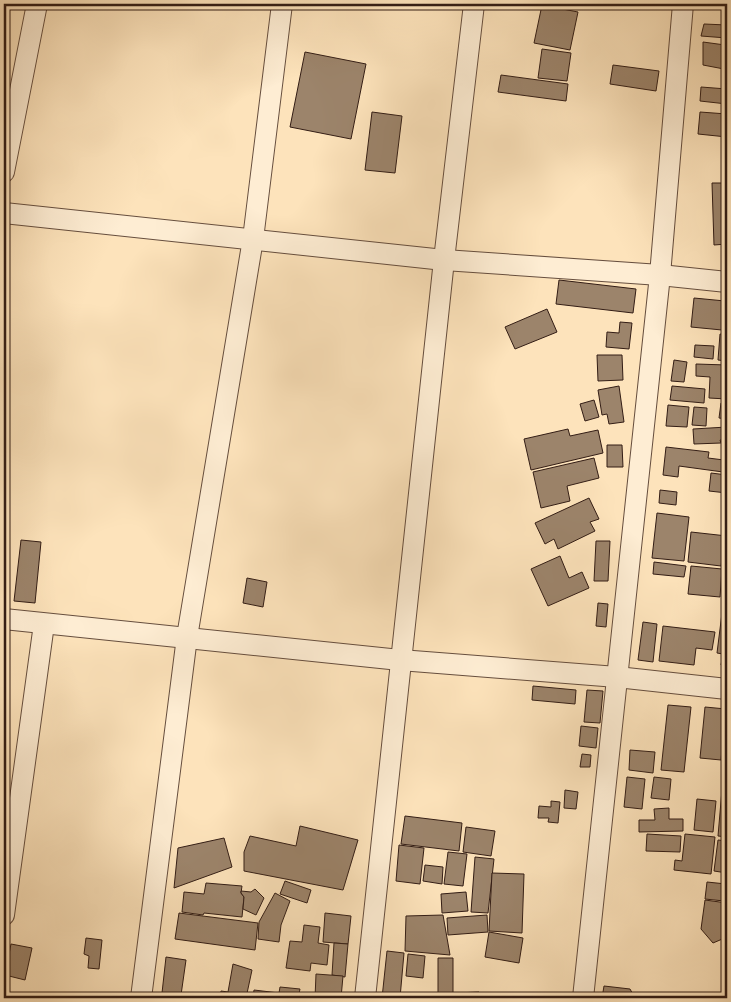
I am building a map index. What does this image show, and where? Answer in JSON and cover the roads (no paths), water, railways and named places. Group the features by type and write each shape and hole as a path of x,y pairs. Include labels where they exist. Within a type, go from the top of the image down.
{"street":[{"path":"4,172 37,4"},
{"path":"141,998 187,637 253,239 282,4"},
{"path":"365,998 400,660 474,4"},
{"path":"583,998 660,275 683,4"},
{"path":"4,213 444,260 660,275 727,282"},
{"path":"4,619 400,660 617,677 727,689"},
{"path":"4,915 44,624"}]}
